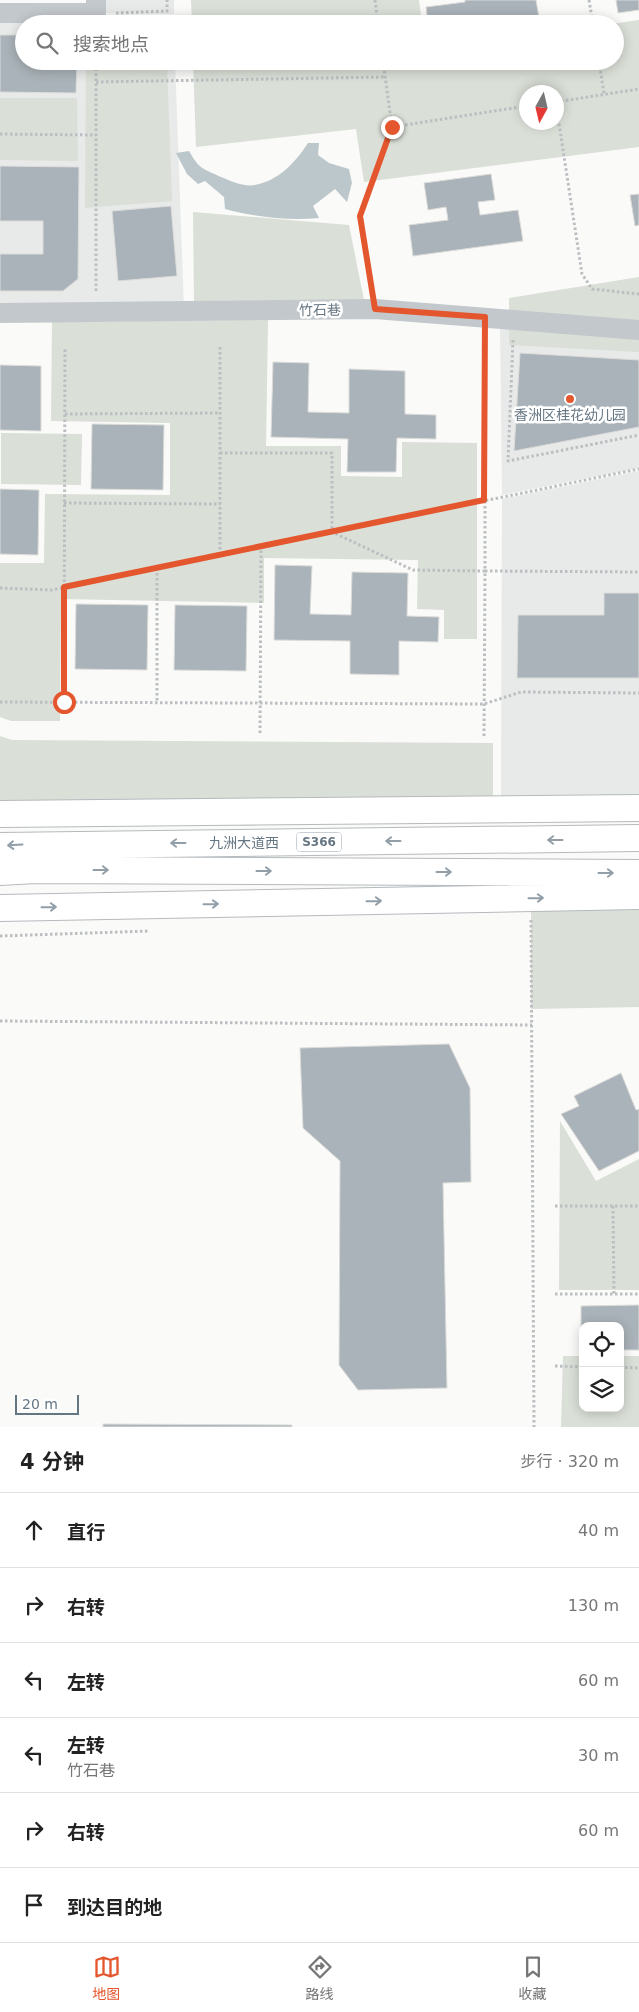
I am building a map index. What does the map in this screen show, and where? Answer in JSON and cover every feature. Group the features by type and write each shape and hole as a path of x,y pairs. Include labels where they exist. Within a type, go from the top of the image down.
{"main road":[{"path":"0,812 639,808"},
{"path":"0,827 639,823"},
{"name":"九洲大道西","path":"0,846 639,838"},
{"name":"九洲大道西","path":"0,872 46,870 639,873"},
{"path":"0,908 639,896"}],"lane":[{"path":"0,13 96,7"},
{"name":"竹石巷","path":"0,313 375,309 639,330"}],"path":[{"path":"96,7 167,11 167,0"},
{"path":"375,0 377,15"},
{"path":"589,0 592,15"},
{"path":"96,70 96,312"},
{"path":"375,309 360,216 392,127 385,70"},
{"path":"600,70 604,94"},
{"path":"96,82 386,77"},
{"path":"564,102 639,89"},
{"path":"392,127 519,107"},
{"path":"560,130 582,274 592,289 639,294"},
{"path":"0,134 96,135"},
{"path":"484,736 485,317"},
{"path":"514,320 508,461 639,436"},
{"path":"64,702 65,347"},
{"path":"220,347 220,555"},
{"path":"65,414 220,414"},
{"path":"220,453 332,453 332,532"},
{"path":"0,588 52,590 484,500 639,470"},
{"path":"64,503 220,504"},
{"path":"332,532 413,570 639,572"},
{"path":"260,733 261,546"},
{"path":"157,568 158,703"},
{"path":"0,702 484,704 522,692 639,693"},
{"path":"531,898 534,1427"},
{"path":"0,1021 532,1025"},
{"path":"555,1206 639,1206"},
{"path":"613,1206 614,1294"},
{"path":"555,1294 639,1294"},
{"path":"555,1366 579,1367"},
{"path":"624,1367 639,1368"}],"shaded area":[{"path":"99,0 174,0 174,14 99,13"},
{"path":"191,0 419,0 421,15 192,15"},
{"path":"0,14 173,15 15,15 15,70 175,70 184,309 0,312"},
{"path":"639,20 639,147 364,182 356,129 196,147 193,70 624,70 624,22"},
{"path":"86,70 167,70 172,201 85,208"},
{"path":"0,98 77,98 78,161 0,160"},
{"path":"308,143 319,143 318,155 329,163 349,169 352,183 347,202 335,189 313,206 319,218 272,218 225,209 224,197 205,181 198,184 187,174 176,153 189,151 196,162 205,170 233,182 255,185 263,183 286,170"},
{"path":"193,212 349,225 364,300 194,301"},
{"path":"639,277 639,352 509,345 509,298"},
{"name":"香洲区桂花幼儿园","path":"500,319 639,330 639,468 502,495"},
{"path":"268,320 266,446 341,446 341,476 402,477 402,442 477,443 477,639 444,639 444,610 417,609 418,560 264,558 264,603 61,599 60,721 11,721 0,717 0,563 44,563 45,494 170,495 170,423 51,421 52,322"},
{"path":"1,433 82,434 81,485 1,484"},
{"path":"639,471 639,810 501,807 502,499"},
{"path":"0,736 12,740 493,743 493,798 0,802"},
{"path":"639,903 639,1007 531,1009 531,907"},
{"path":"560,1121 596,1181 639,1159 639,1290 559,1290"},
{"path":"563,1356 579,1356 579,1412 624,1412 624,1356 639,1356 639,1427 561,1427"}],"building":[{"path":"465,0 536,0 539,15 427,15 426,7 465,2"},
{"path":"616,0 639,0 639,10 618,13"},
{"path":"0,35 15,35 15,70 77,70 76,93 0,92"},
{"path":"0,166 79,167 78,279 63,291 0,291 0,254 43,254 43,221 0,221"},
{"path":"491,174 495,200 478,202 480,215 518,210 523,241 413,256 409,225 448,220 446,207 428,210 424,183"},
{"path":"639,194 639,225 635,226 630,195"},
{"path":"171,206 177,276 118,281 112,211"},
{"path":"520,353 639,360 639,427 514,451"},
{"path":"273,362 309,363 308,412 349,413 349,369 405,371 405,414 436,415 436,439 397,438 396,472 347,472 348,439 271,437"},
{"path":"0,365 41,366 41,431 0,430"},
{"path":"92,424 164,425 163,490 91,489"},
{"path":"0,489 39,490 38,555 0,554"},
{"path":"275,565 312,566 310,614 351,615 352,572 408,573 407,616 439,617 438,642 399,641 399,675 350,674 350,641 274,640"},
{"path":"604,593 639,593 639,678 517,678 518,615 604,615"},
{"path":"76,604 148,605 147,670 75,669"},
{"path":"175,605 247,606 246,671 174,670"},
{"path":"449,1044 470,1088 471,1182 443,1183 447,1388 358,1390 339,1365 340,1161 303,1128 300,1048"},
{"path":"621,1073 636,1110 639,1109 639,1151 599,1171 561,1114 579,1106 574,1096"},
{"path":"639,1305 639,1350 624,1350 624,1322 581,1322 581,1306"},
{"path":"103,1424 292,1425 292,1427 103,1427"}],"place":[{"name":"香洲区桂花幼儿园","path":"570,399"}],"route":[{"path":"64,702 64,587 484,500 485,317 375,309 360,216 392,127"}]}
